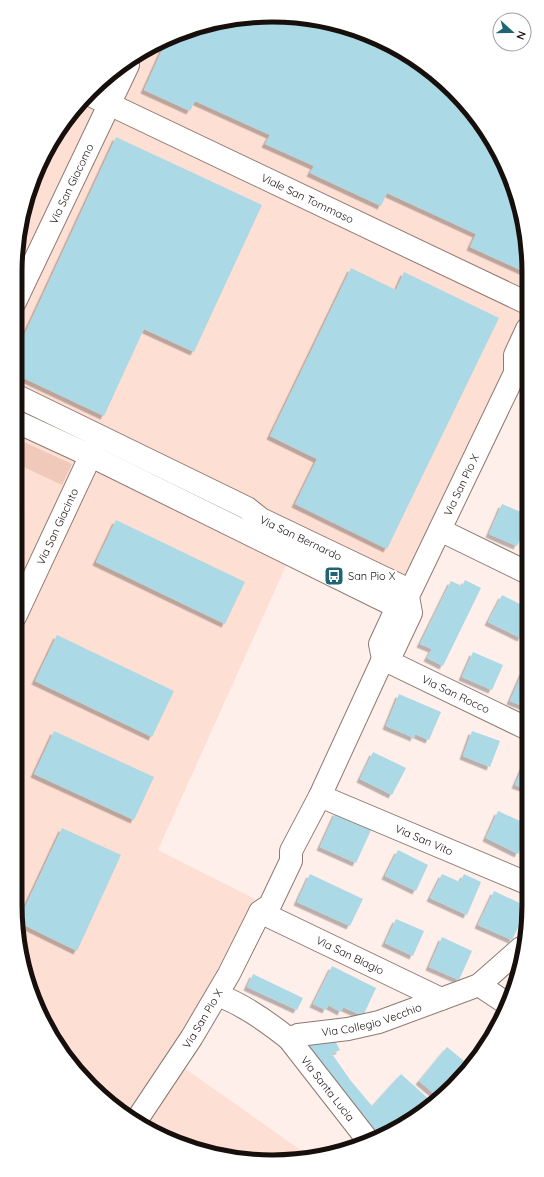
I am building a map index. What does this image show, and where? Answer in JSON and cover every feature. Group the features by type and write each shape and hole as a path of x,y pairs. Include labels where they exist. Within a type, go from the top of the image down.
{"street":[{"name":"Via San Giacomo","path":"22,287 126,70"},
{"name":"Viale San Tommaso","path":"94,97 522,301"},
{"name":"Via San Pio X","path":"522,340 515,355 522,371"},
{"name":"Via San Pio X","path":"139,1117 192,1037 229,974 260,912 256,902 278,857 292,851 320,796 384,659 380,644 397,607 408,596 440,530 522,375"},
{"name":"Via San Bernardo","path":"22,398 247,508 261,519 399,584 408,596 391,604 91,456 22,424"},
{"name":"Via San Giacinto","path":"22,602 99,436"},
{"path":"440,530 522,570"},
{"name":"Via San Rocco","path":"384,659 522,726"},
{"name":"Via San Vito","path":"320,796 522,881"},
{"name":"Via San Biagio","path":"260,912 441,999"},
{"name":"Via Collegio Vecchio","path":"289,1039 298,1035 348,1029 379,1022 479,986 518,950"},
{"path":"479,986 503,1001"},
{"path":"217,996 230,1000 272,1026 289,1039"},
{"name":"Via Santa Lucia","path":"289,1039 365,1137"}],"shaded area":[{"path":"272,22 305,24 352,35 368,41 397,55 411,64 449,95 480,133 489,147 509,192 520,239 522,272 522,377 508,370 398,598 293,550 158,850 255,899 170,1058 305,1153 272,1155 239,1153 223,1150 192,1142 147,1122 107,1093 84,1070 55,1030 35,985 24,938 22,905 22,272 24,239 35,192 55,147 84,107 95,95 133,64 147,55 176,41 223,27 239,24"},
{"path":"22,441 72,464 62,485 22,466"}],"building":[{"path":"272,22 305,24 352,35 383,48 411,64 449,95 480,133 489,147 503,176 513,207 520,239 522,271 470,247 476,234 387,193 381,206 310,173 314,166 265,144 270,135 195,101 190,111 144,90 163,47 192,35 239,24"},
{"path":"116,137 262,205 194,352 144,329 104,416 22,377 22,340"},
{"path":"351,268 396,290 404,272 499,318 387,549 295,504 317,459 270,436"},
{"path":"502,504 522,512 522,535 517,546 489,534"},
{"path":"116,520 245,582 225,624 96,562"},
{"path":"465,580 481,588 443,666 427,658 432,649 420,644 451,581 462,586"},
{"path":"502,595 522,605 521,638 488,622"},
{"path":"57,635 174,691 152,737 35,681"},
{"path":"473,652 503,665 492,690 462,677"},
{"path":"522,673 522,706 510,701"},
{"path":"399,694 441,712 429,740 415,734 414,738 386,726"},
{"path":"54,731 154,777 134,820 34,774"},
{"path":"472,731 500,741 490,767 463,756"},
{"path":"373,752 406,768 392,795 360,779"},
{"path":"522,769 522,788 515,785"},
{"path":"498,811 522,822 522,846 518,854 486,838"},
{"path":"336,812 372,828 356,863 320,847"},
{"path":"62,828 121,855 77,951 23,925 22,912"},
{"path":"398,850 428,865 416,891 385,876"},
{"path":"310,874 363,899 350,926 297,902"},
{"path":"442,874 460,882 464,874 481,882 467,915 430,898"},
{"path":"494,891 522,904 521,921 512,940 478,925"},
{"path":"396,919 424,931 413,956 385,943"},
{"path":"442,937 472,951 459,980 429,967"},
{"path":"332,966 376,988 363,1016 343,1007 341,1012 328,1005 326,1010 313,1004"},
{"path":"253,974 303,998 297,1010 247,987"},
{"path":"333,1037 340,1050 332,1054 351,1081 372,1106 401,1074 429,1099 397,1122 377,1132 354,1108 306,1044"},
{"path":"447,1047 466,1063 449,1082 435,1095 419,1081"}],"place":[{"name":"San Pio X","path":"334,576"}]}
